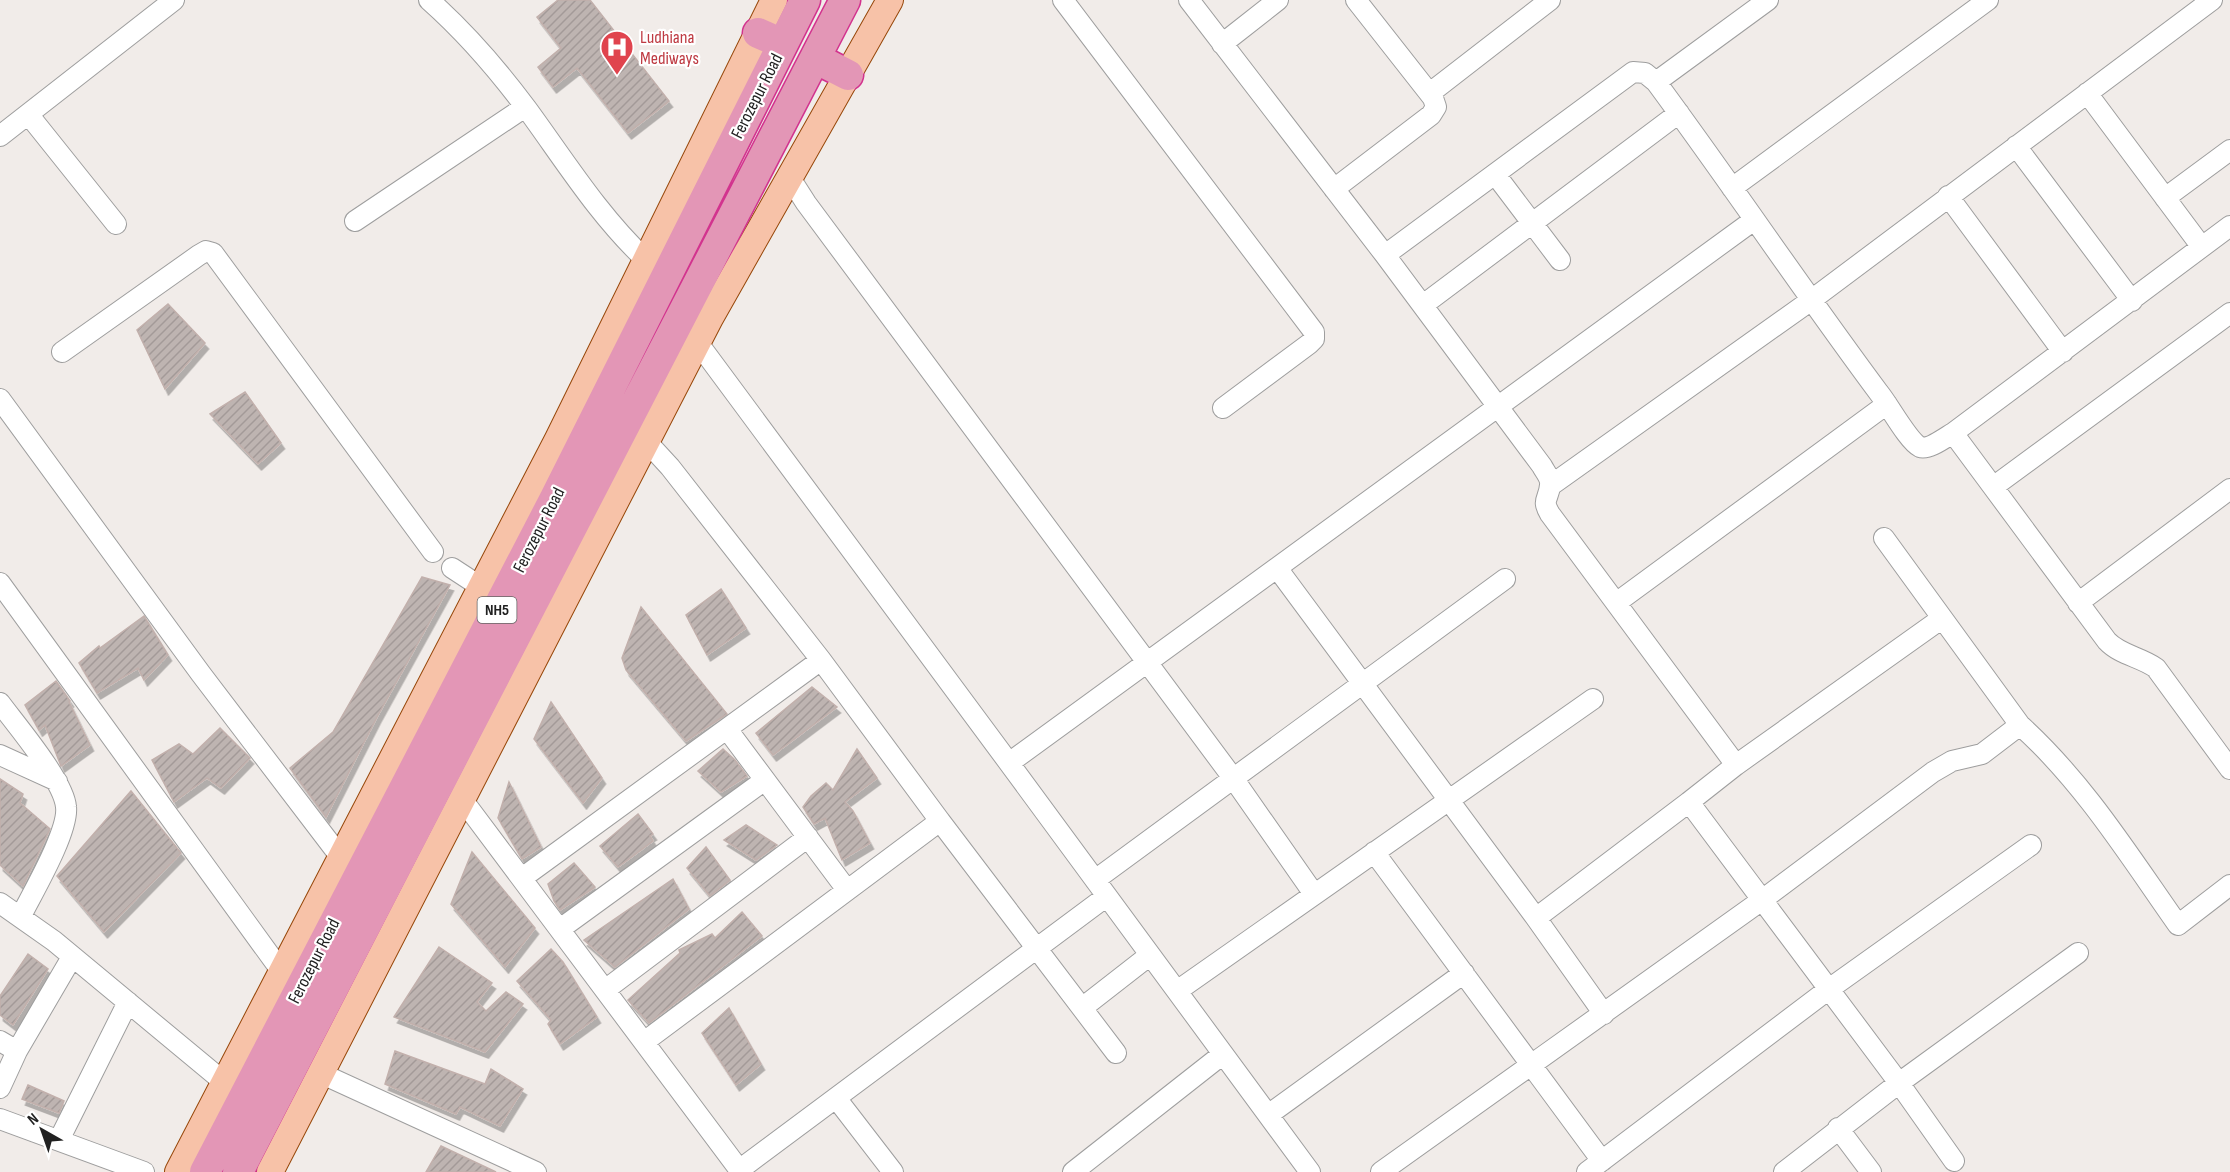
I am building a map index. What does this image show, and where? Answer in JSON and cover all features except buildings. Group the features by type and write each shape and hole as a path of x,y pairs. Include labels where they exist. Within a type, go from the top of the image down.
{"highway":[{"name":"NH5","path":"770,39 805,0"},
{"name":"NH5","path":"814,58 845,0"},
{"name":"Ferozepur Road","path":"205,1172 555,498 770,39"},
{"name":"Ferozepur Road","path":"238,1172 814,58"},
{"path":"814,58 848,75"}],"main road":[{"path":"178,1172 558,439 646,260 770,39 774,0"},
{"path":"270,1172 698,343 890,0"}],"street":[{"path":"0,136 174,0"},
{"path":"429,0 454,22 525,107 609,221 646,260"},
{"path":"1064,0 1314,332 1314,339 1309,344 1223,408"},
{"path":"1189,0 1500,407 1548,476 1550,486 1545,507 1736,765"},
{"path":"1222,44 1278,0"},
{"path":"1334,189 1431,115 1436,107 1430,93 1356,0"},
{"path":"1430,93 1550,0"},
{"path":"1656,82 1768,0"},
{"path":"1732,188 1988,0"},
{"path":"1550,486 1810,301 2212,0"},
{"path":"1385,255 1633,72 1646,73 1656,82 1679,113 1810,301 1913,441 1920,447 1926,447 1953,433 2230,226"},
{"path":"2087,93 2201,246"},
{"path":"355,221 525,107"},
{"path":"1423,304 1679,113"},
{"path":"28,114 116,224"},
{"path":"2016,146 2132,301"},
{"path":"2165,198 2230,150"},
{"path":"1495,174 1560,260"},
{"path":"790,178 806,203 1233,778 1314,894"},
{"path":"1948,196 2062,352"},
{"path":"1009,763 1754,220"},
{"path":"62,352 199,255 206,251 213,253 433,552"},
{"path":"1994,487 2230,313"},
{"path":"698,343 1177,991 1268,1115 1305,1170"},
{"path":"0,399 201,674 342,859"},
{"path":"1616,603 1887,404"},
{"path":"1953,433 2112,646 2156,668 2230,769"},
{"path":"647,442 670,467 821,660 1116,1053"},
{"path":"2078,603 2230,489"},
{"path":"1884,538 2020,725 2081,788 2178,925 2230,885"},
{"path":"452,568 482,587"},
{"path":"1277,568 1536,918 1604,1014"},
{"path":"1095,880 1505,579"},
{"path":"0,583 282,972"},
{"path":"1536,918 1736,765 1941,619"},
{"path":"522,878 821,660"},
{"path":"1177,991 1593,699"},
{"path":"0,703 57,782 66,808 65,822 21,916"},
{"path":"1381,1172 1762,900 1933,772 1952,761 1982,754 2020,725"},
{"path":"727,729 847,890"},
{"path":"0,755 57,782"},
{"path":"560,929 765,780"},
{"path":"462,799 740,1171 1107,896"},
{"path":"1689,802 1899,1083 1954,1161"},
{"path":"644,1042 940,821"},
{"path":"605,990 807,837"},
{"path":"1374,852 1532,1064 1594,1166 1829,990 2031,846"},
{"path":"0,903 21,916 224,1082"},
{"path":"1784,1172 1838,1128 2078,953"},
{"path":"1082,1008 1150,955"},
{"path":"0,1088 17,1051 72,957"},
{"path":"1268,1115 1464,973"},
{"path":"59,1140 128,1002"},
{"path":"0,1041 17,1051"},
{"path":"1073,1172 1223,1054"},
{"path":"320,1073 501,1165 536,1172"},
{"path":"836,1098 894,1172"},
{"path":"0,1119 144,1172"},
{"path":"1838,1128 1871,1172"}],"place":[{"name":"Ludhiana Mediways","path":"617,76"}]}
